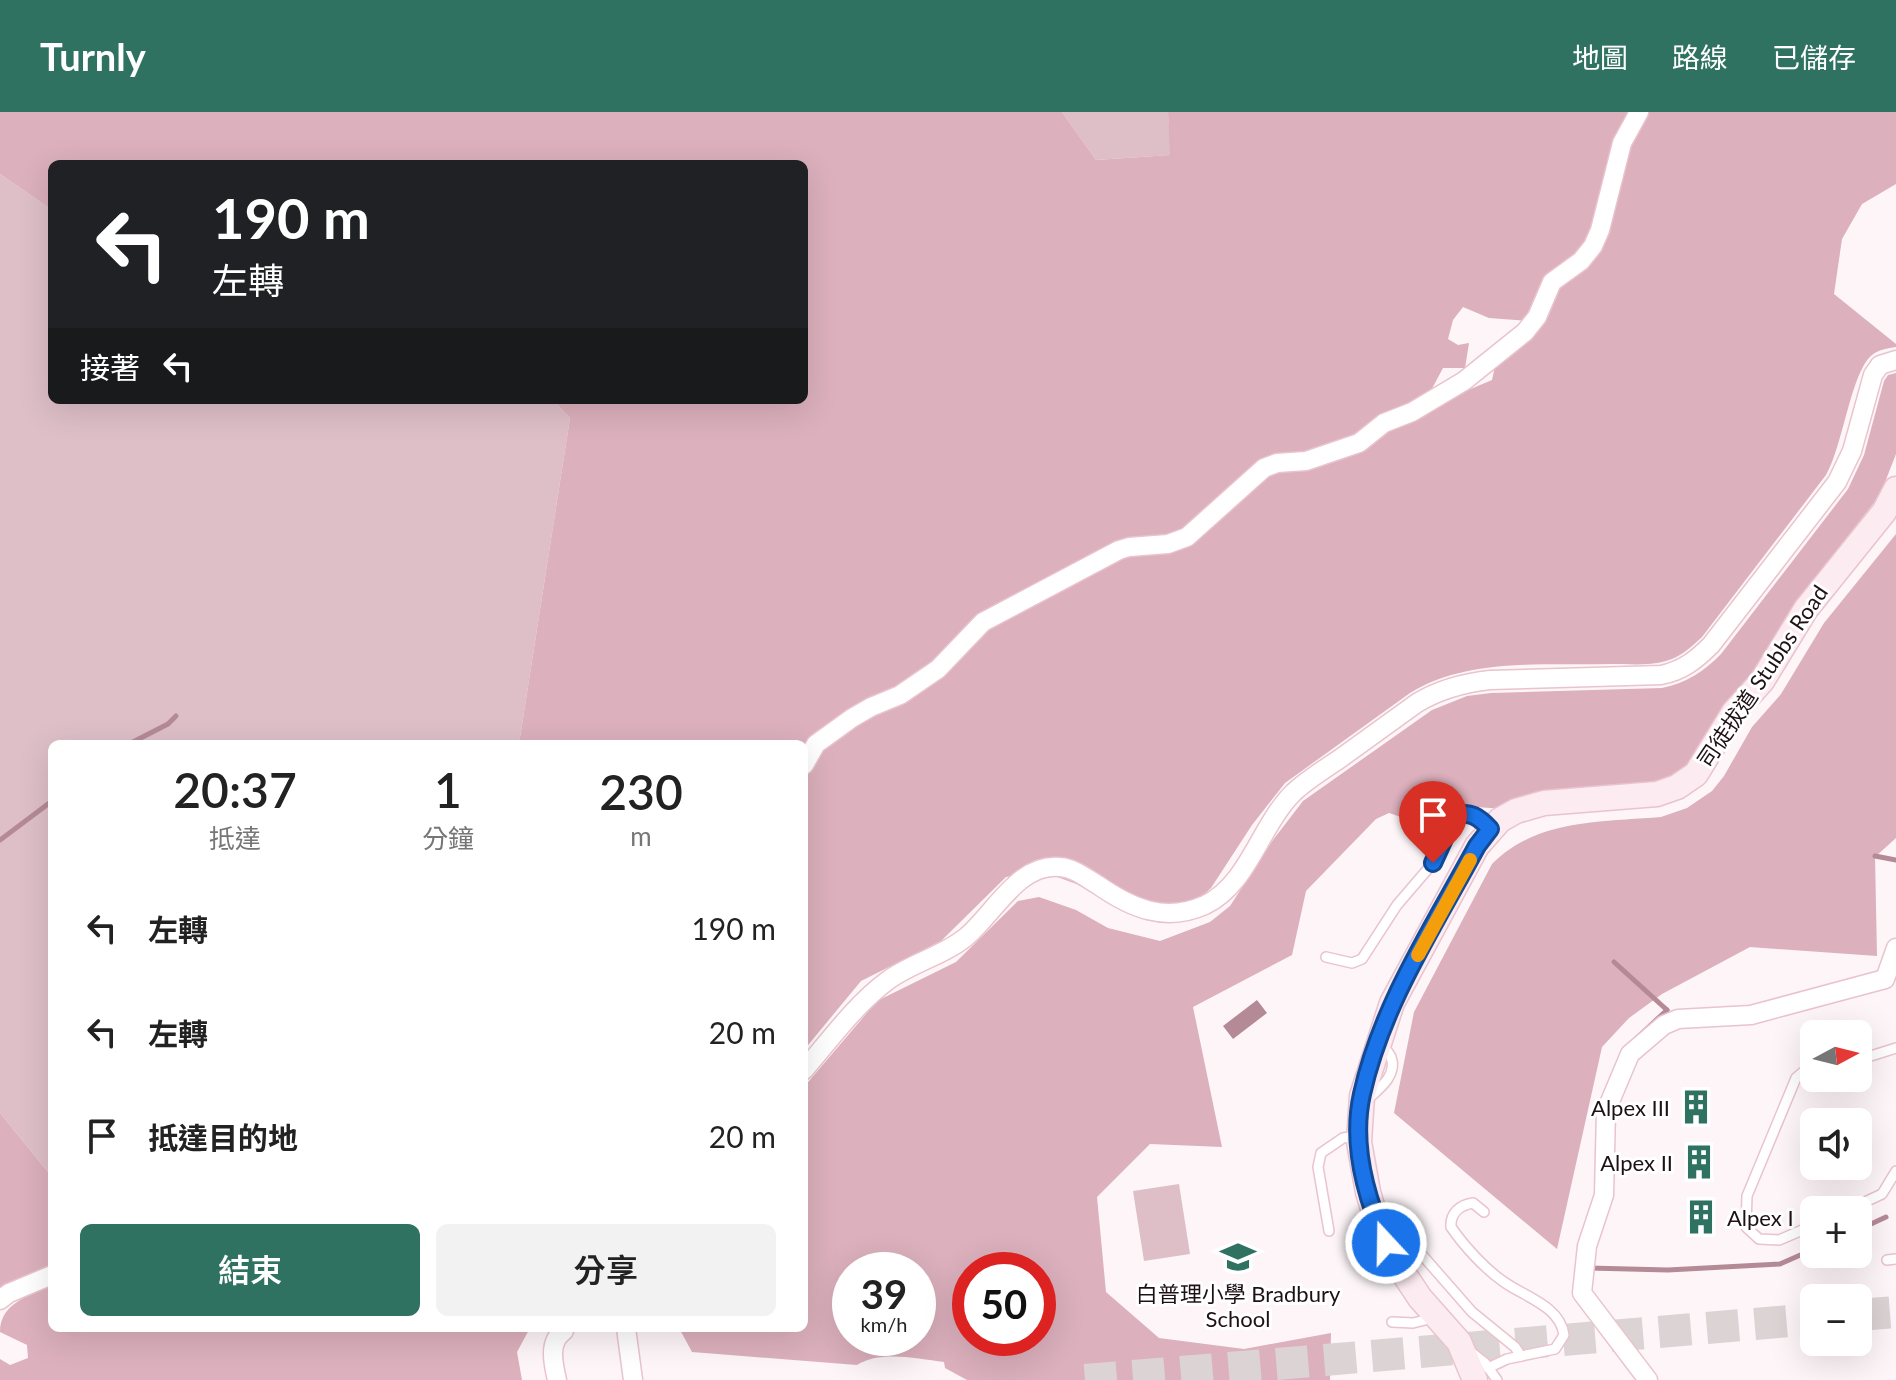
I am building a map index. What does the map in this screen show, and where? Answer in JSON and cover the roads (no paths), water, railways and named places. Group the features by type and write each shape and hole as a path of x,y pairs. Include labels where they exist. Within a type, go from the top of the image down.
{"main road":[{"name":"司徒拔道 Stubbs Road","path":"1482,1374 1398,1265 1376,1219 1363,1173 1360,1135 1362,1096 1392,1003 1477,846 1490,829 1507,815 1534,805 1657,794 1677,787 1696,774 1734,712 1762,681 1806,609 1884,512 1896,489"}],"street":[{"path":"808,758 816,744 852,718 900,695 938,669 965,638 988,618 1119,550 1168,544 1187,537 1246,482 1269,465 1306,461 1359,443 1384,423 1412,412 1483,367 1529,327 1539,313 1552,282 1581,261 1593,246 1600,230 1622,143 1639,112"},
{"path":"808,1066 887,980 964,939 1020,880 1037,869 1051,866 1072,870 1121,901 1140,909 1164,914 1188,911 1216,898 1235,881 1274,816 1300,787 1426,698 1444,689 1477,681 1661,675 1693,662 1711,645 1837,482 1852,451 1873,375 1880,365 1896,360"},
{"path":"1648,1380 1582,1293 1587,1246 1604,1195 1606,1111 1630,1054 1671,1022 1751,1015 1885,979 1896,948"},
{"path":"0,1300 48,1277"},
{"path":"557,1380 554,1343 557,1335 562,1332"},
{"path":"627,1332 633,1380"}],"lane":[{"path":"1326,957 1352,963 1367,953 1397,905 1433,863 1454,817 1470,814 1483,820 1490,829"},
{"path":"1872,1056 1896,1048"},
{"path":"1800,1074 1793,1083 1747,1196 1745,1221 1754,1236 1765,1241 1800,1231"},
{"path":"1329,1231 1318,1167 1321,1153 1343,1138 1360,1135"},
{"path":"1872,1199 1882,1194 1896,1171"},
{"path":"1482,1374 1507,1359 1555,1349 1561,1342 1563,1326 1547,1308 1502,1281 1451,1227 1455,1212 1465,1204 1473,1203 1484,1212"},
{"path":"1423,1256 1472,1312 1515,1347 1521,1356"},
{"path":"1392,1322 1422,1322 1436,1316"},
{"path":"1482,1374 1497,1380"}],"waterway":[{"path":"137,740 168,724 176,716"},
{"path":"0,840 48,804"},
{"path":"1875,856 1896,860"},
{"path":"1614,962 1667,1010"},
{"path":"1624,1050 1667,1010"},
{"path":"1872,1224 1886,1217"},
{"path":"1589,1268 1668,1270 1780,1264 1800,1255"}],"tunnel":[{"path":"1872,1314 1896,1312"},
{"path":"1085,1380 1800,1320"}],"place":[{"name":"Alpex III","path":"1696,1107"},
{"name":"Alpex II","path":"1699,1162"},
{"name":"Alpex I","path":"1701,1217"},
{"name":"白普理小學 Bradbury School","path":"1238,1257"}]}
